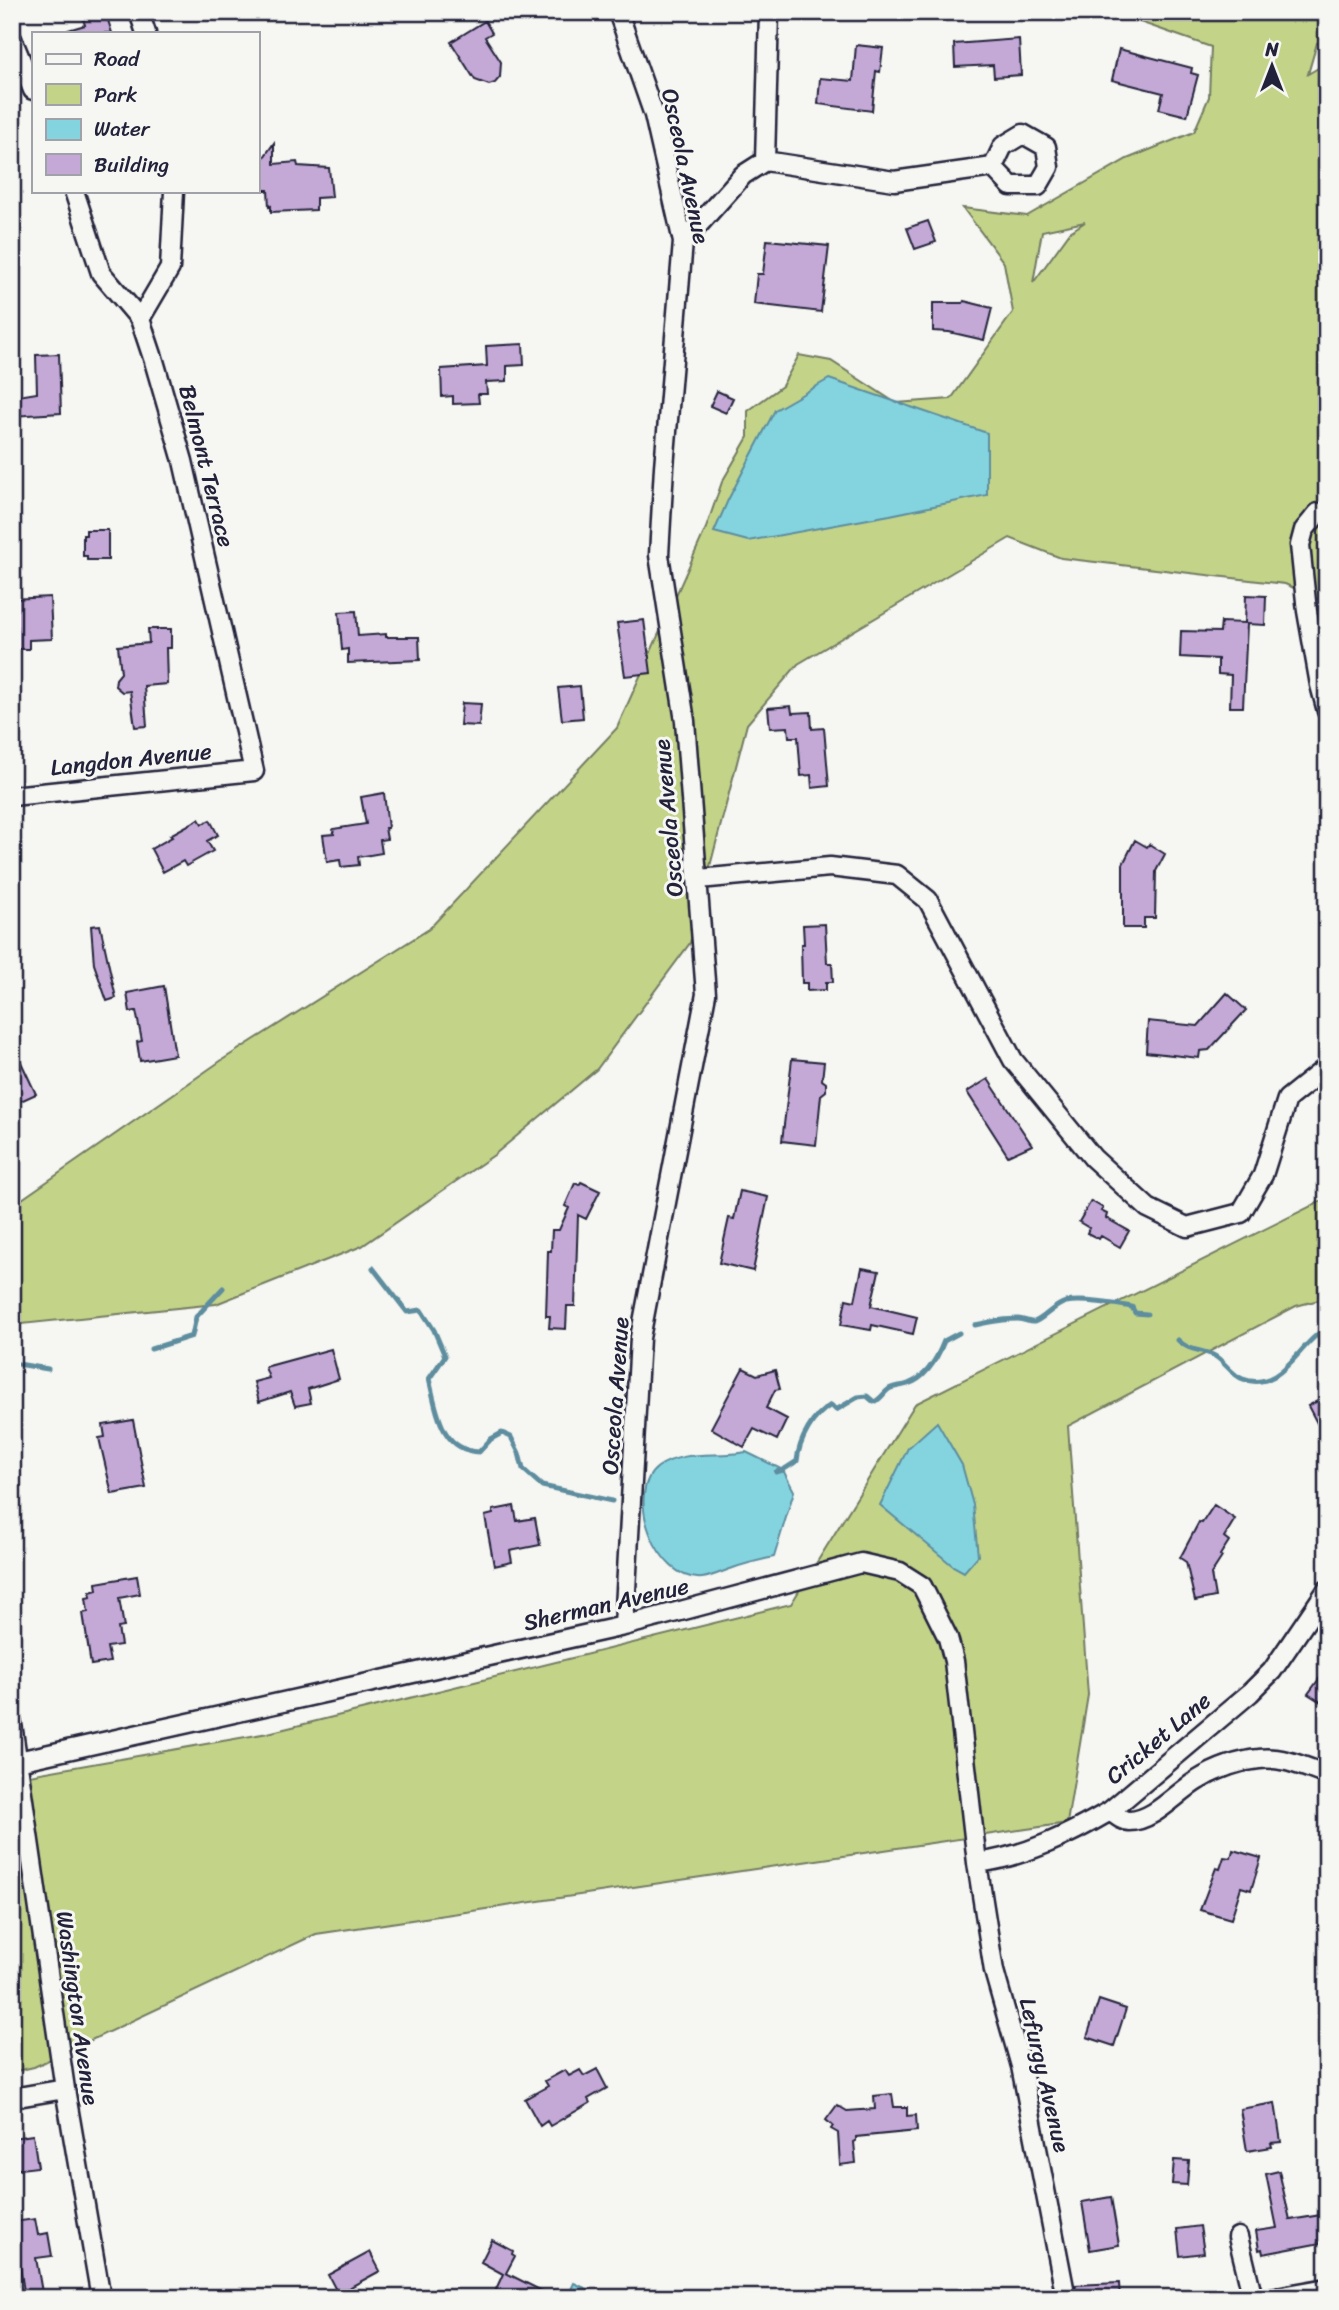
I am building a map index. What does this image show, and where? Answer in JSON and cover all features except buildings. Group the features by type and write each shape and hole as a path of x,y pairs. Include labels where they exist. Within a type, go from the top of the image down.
{"street":[{"path":"139,12 146,32"},
{"name":"Osceola Avenue","path":"618,12 654,115 683,243 659,555 685,721 706,994 640,1338 624,1626"},
{"path":"765,161 769,12"},
{"path":"12,39 32,88"},
{"path":"683,243 743,175 765,161 894,181 993,167"},
{"name":"Belmont Terrace","path":"74,192 101,273 140,319 183,461 254,771"},
{"path":"140,319 170,268 174,192"},
{"path":"1327,512 1318,513 1304,530 1300,545 1306,601 1327,711"},
{"name":"Langdon Avenue","path":"12,796 254,771"},
{"path":"699,880 830,867 897,875 928,900 1013,1060 1085,1148 1148,1208 1187,1227 1241,1213 1263,1175 1287,1098 1327,1067"},
{"name":"Sherman Avenue","path":"18,1761 624,1626 862,1563 900,1572 922,1586 939,1616 954,1661 977,1863"},
{"name":"Cricket Lane","path":"977,1863 1003,1860 1037,1847 1087,1825 1110,1811 1250,1693 1272,1671 1327,1590"},
{"name":"Washington Avenue","path":"12,1724 65,2089 100,2298"},
{"path":"1110,1811 1123,1820 1142,1818 1206,1776 1237,1764 1260,1759 1279,1759 1327,1775"},
{"name":"Lefurgy Avenue","path":"977,1863 994,1970 1021,2066 1066,2298"},
{"path":"12,2098 65,2089"},
{"path":"1238,2237 1253,2298"},
{"path":"1270,2298 1327,2288"}],"green space":[{"path":"1093,12 1327,12 1327,43 1317,43 1308,74 1327,63 1327,603 1285,584 1061,558 1010,538 798,664 747,724 690,943 597,1069 494,1155 362,1246 216,1304 12,1325 12,1206 222,1060 429,929 617,728 706,528 722,482 748,437 748,411 782,386 799,355 831,361 896,403 951,399 1013,312 1004,263 963,208 1027,216 1127,159 1194,132 1209,97 1211,47 1120,15","holes":["1085,222 1070,232 1033,283 1042,231"]},
{"path":"1327,1198 1327,1298 1296,1306 1068,1426 1088,1695 1067,1823 316,1934 34,2067 12,2072 12,1778 268,1733 791,1604 915,1404"}],"water":[{"path":"829,379 987,433 987,495 748,541 714,532 775,410"},
{"path":"937,1422 962,1465 973,1505 978,1556 964,1572 953,1566 880,1505 908,1448"},
{"path":"746,1452 783,1470 794,1491 774,1557 702,1578 686,1575 671,1566 650,1534 644,1496 648,1479 658,1467 668,1461 690,1456"},
{"path":"574,2283 604,2297 604,2298 567,2298"}],"waterway":[{"path":"373,1268 407,1312 421,1310 434,1330 445,1356 429,1379 442,1426 456,1444 466,1450 479,1452 491,1439 502,1433 511,1437 523,1469 542,1486 612,1501"},
{"path":"151,1349 192,1336 196,1317 223,1288"},
{"path":"975,1325 1013,1319 1034,1322 1062,1304 1073,1301 1132,1307 1135,1313 1147,1314"},
{"path":"1178,1340 1190,1348 1217,1357 1239,1377 1257,1381 1279,1373 1327,1328"},
{"path":"776,1472 797,1461 808,1429 824,1409 831,1405 836,1410 858,1397 867,1396 874,1402 891,1388 914,1381 930,1367 944,1341 959,1333"},
{"path":"12,1363 48,1369"}]}
